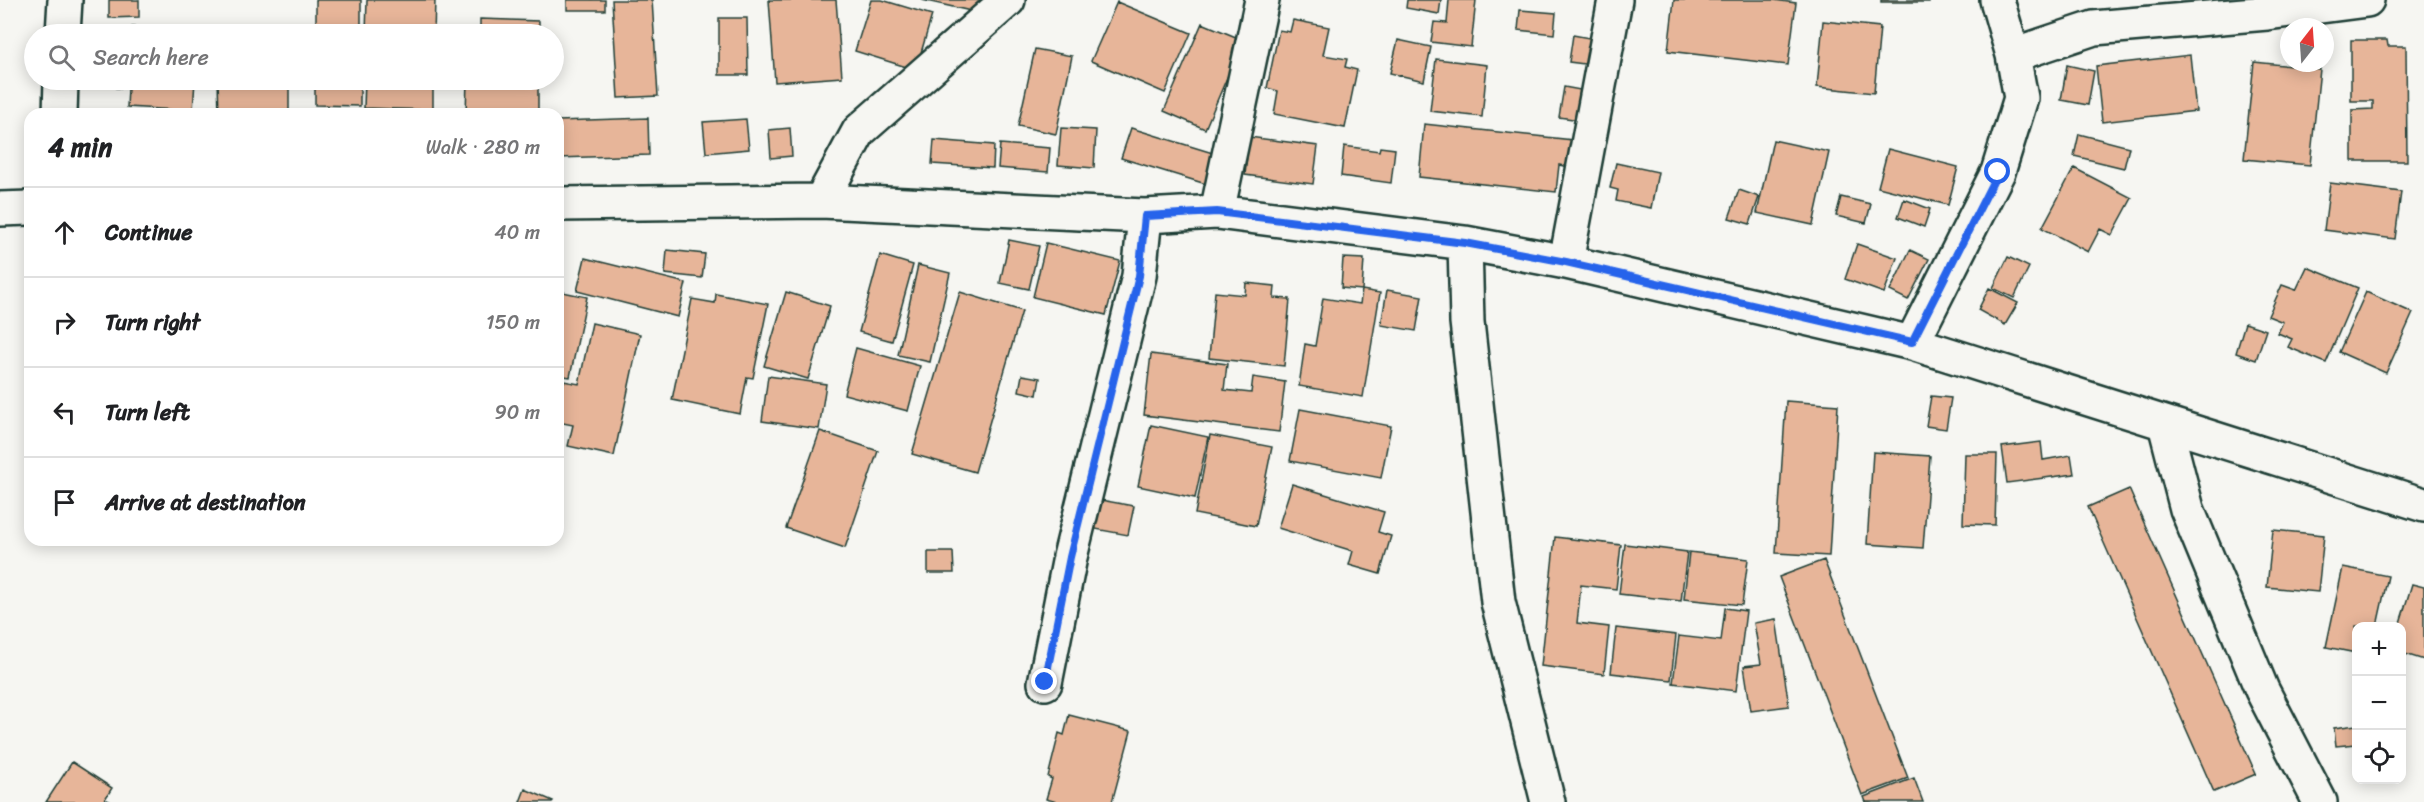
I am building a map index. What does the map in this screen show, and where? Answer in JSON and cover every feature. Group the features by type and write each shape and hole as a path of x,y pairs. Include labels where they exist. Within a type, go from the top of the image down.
{"street":[{"path":"64,24 65,0"},
{"path":"821,201 859,131 1008,0"},
{"path":"1217,212 1262,0"},
{"path":"1566,262 1615,0"},
{"path":"1912,342 1998,172 2021,98 2013,56 1997,0"},
{"path":"2013,56 2094,28 2202,9 2367,0"},
{"path":"60,108 61,90"},
{"path":"564,204 821,201 1145,216 1217,212 1465,243 1566,262 1912,342 2424,506"},
{"path":"0,209 24,208"},
{"path":"1045,682 1070,557 1139,276 1145,216"},
{"path":"1465,243 1467,322 1498,602 1548,802"},
{"path":"2165,424 2187,509 2262,690 2320,802"}],"building":[{"path":"109,0 139,0 139,17 109,18"},
{"path":"316,0 361,0 361,24 316,24"},
{"path":"367,0 435,0 434,24 366,24"},
{"path":"567,0 605,0 605,10 567,10"},
{"path":"612,0 652,0 658,96 618,98"},
{"path":"769,0 836,0 842,77 775,82"},
{"path":"871,0 882,0 932,15 916,70 855,51"},
{"path":"922,0 983,0 980,13"},
{"path":"1407,0 1441,0 1439,14 1406,8"},
{"path":"1449,0 1476,0 1471,47 1431,42 1434,22 1447,23"},
{"path":"1674,0 1774,0 1796,3 1788,65 1668,51"},
{"path":"1881,0 1929,0 1929,2 1881,2"},
{"path":"1117,2 1191,33 1165,93 1091,61"},
{"path":"1520,10 1556,13 1554,34 1518,30"},
{"path":"719,18 747,18 748,75 719,75"},
{"path":"480,19 539,21 539,24 480,24"},
{"path":"1293,20 1329,27 1323,55 1347,59 1345,67 1357,70 1345,128 1274,114 1278,91 1267,88 1279,30 1290,32"},
{"path":"1823,21 1880,27 1874,93 1817,87"},
{"path":"1202,23 1243,40 1205,129 1164,111"},
{"path":"1573,35 1595,39 1592,65 1569,62"},
{"path":"1398,40 1431,47 1424,81 1390,73"},
{"path":"2351,40 2387,40 2388,46 2406,46 2407,161 2352,161 2352,110 2373,109 2373,101 2351,101"},
{"path":"1035,49 1072,56 1056,134 1018,126"},
{"path":"2190,55 2196,111 2102,122 2096,66"},
{"path":"1436,59 1487,65 1482,117 1430,111"},
{"path":"2254,62 2280,65 2280,72 2320,72 2310,165 2244,159"},
{"path":"2067,65 2094,71 2088,105 2061,100"},
{"path":"1564,87 1586,91 1580,120 1559,117"},
{"path":"128,90 194,90 193,108 127,107"},
{"path":"218,90 289,90 289,108 219,108"},
{"path":"315,90 360,90 360,106 315,105"},
{"path":"365,90 433,90 433,108 364,108"},
{"path":"467,90 538,90 538,108 466,108"},
{"path":"648,118 649,155 564,158 564,121"},
{"path":"746,119 749,149 706,153 703,122"},
{"path":"1424,124 1573,140 1569,167 1559,165 1556,192 1419,177"},
{"path":"790,128 792,156 771,158 769,130"},
{"path":"1061,128 1096,130 1094,168 1058,165"},
{"path":"1131,128 1216,154 1206,184 1121,158"},
{"path":"2079,134 2129,147 2124,168 2074,156"},
{"path":"1249,137 1318,146 1313,184 1245,175"},
{"path":"934,140 994,145 993,168 932,164"},
{"path":"1773,140 1829,152 1813,225 1757,213"},
{"path":"1000,144 1050,148 1048,172 998,168"},
{"path":"1344,146 1379,151 1380,147 1395,149 1391,183 1341,176"},
{"path":"1888,149 1958,167 1948,205 1878,187"},
{"path":"1616,163 1658,172 1651,208 1616,201 1618,190 1610,188"},
{"path":"2074,168 2132,198 2112,235 2100,229 2088,252 2042,228"},
{"path":"2330,183 2401,192 2395,239 2324,230"},
{"path":"1739,190 1759,197 1750,224 1729,218"},
{"path":"1841,197 1871,204 1866,223 1836,216"},
{"path":"1904,199 1930,209 1924,227 1898,217"},
{"path":"1009,240 1039,246 1029,289 1000,283"},
{"path":"1046,243 1120,261 1106,315 1033,297"},
{"path":"1857,244 1897,258 1884,293 1845,279"},
{"path":"667,250 705,254 702,278 665,274"},
{"path":"1910,250 1929,259 1908,300 1890,291"},
{"path":"880,255 913,265 892,341 859,332"},
{"path":"2008,257 2029,267 2014,298 1993,288"},
{"path":"585,258 686,283 678,317 577,291"},
{"path":"1343,258 1364,259 1362,290 1341,288"},
{"path":"918,265 950,273 930,362 898,355"},
{"path":"2307,267 2358,288 2326,363 2288,347 2292,339 2278,333 2283,322 2268,316 2282,285 2296,290"},
{"path":"1246,283 1275,286 1274,298 1290,299 1284,366 1209,358 1215,292 1245,295"},
{"path":"1989,288 2018,303 2005,325 1978,310"},
{"path":"1362,290 1380,293 1363,397 1299,386 1305,344 1315,346 1323,298 1360,304"},
{"path":"1387,290 1422,296 1416,331 1381,325"},
{"path":"564,292 587,297 570,377 564,376"},
{"path":"786,292 830,306 808,379 764,366"},
{"path":"960,292 1022,311 975,472 912,454"},
{"path":"2366,292 2413,313 2386,373 2339,352"},
{"path":"716,294 768,304 753,378 747,377 740,414 672,400 692,299 715,303"},
{"path":"592,323 640,334 614,456 568,446 573,425 564,423 564,381 579,384"},
{"path":"2245,323 2266,330 2256,360 2236,353"},
{"path":"856,348 920,366 908,411 844,394"},
{"path":"1151,354 1227,364 1224,390 1251,393 1253,377 1285,382 1279,432 1144,415"},
{"path":"1022,375 1040,378 1037,395 1019,391"},
{"path":"768,376 826,384 819,429 762,421"},
{"path":"1931,396 1951,398 1946,429 1926,426"},
{"path":"1786,401 1838,405 1829,556 1776,553"},
{"path":"1300,409 1391,426 1381,478 1290,461"},
{"path":"1151,425 1208,437 1195,498 1138,486"},
{"path":"820,431 878,451 845,548 786,528"},
{"path":"1210,435 1272,447 1256,526 1195,514"},
{"path":"2041,442 2043,460 2071,455 2074,474 2007,483 2002,447"},
{"path":"1873,452 1930,456 1923,548 1867,544"},
{"path":"1965,454 1997,454 1995,525 1963,524"},
{"path":"1292,484 1384,512 1378,532 1391,536 1380,574 1349,565 1353,551 1278,528"},
{"path":"2129,489 2256,774 2214,792 2088,507"},
{"path":"1095,499 1134,506 1128,535 1090,528"},
{"path":"2273,530 2324,535 2318,592 2267,587"},
{"path":"1555,537 1621,545 1616,589 1581,585 1577,623 1609,627 1604,674 1541,666"},
{"path":"1625,544 1687,552 1681,601 1619,594"},
{"path":"928,552 953,552 954,573 928,573"},
{"path":"1689,552 1748,559 1742,605 1684,599"},
{"path":"1824,560 1908,778 1862,795 1779,577"},
{"path":"2343,567 2388,576 2378,622 2352,622 2352,652 2326,647"},
{"path":"2412,584 2424,587 2424,660 2406,654 2406,622 2400,622"},
{"path":"1725,608 1746,611 1736,691 1673,683 1679,636 1721,641"},
{"path":"1776,619 1789,706 1751,711 1744,666 1761,664 1754,623"},
{"path":"1616,628 1676,635 1671,680 1611,673"},
{"path":"1069,715 1131,731 1112,802 1057,802 1046,799 1052,779 1048,777 1059,733 1064,735"},
{"path":"2352,726 2352,744 2336,746 2334,728"},
{"path":"72,762 112,788 105,799 111,802 46,802"},
{"path":"1914,778 1923,802 1866,802 1864,797"},
{"path":"525,789 553,801 520,802"}],"route":[{"path":"1045,682 1070,557 1139,276 1145,216 1217,212 1465,243 1566,262 1912,342 1998,172"}]}
